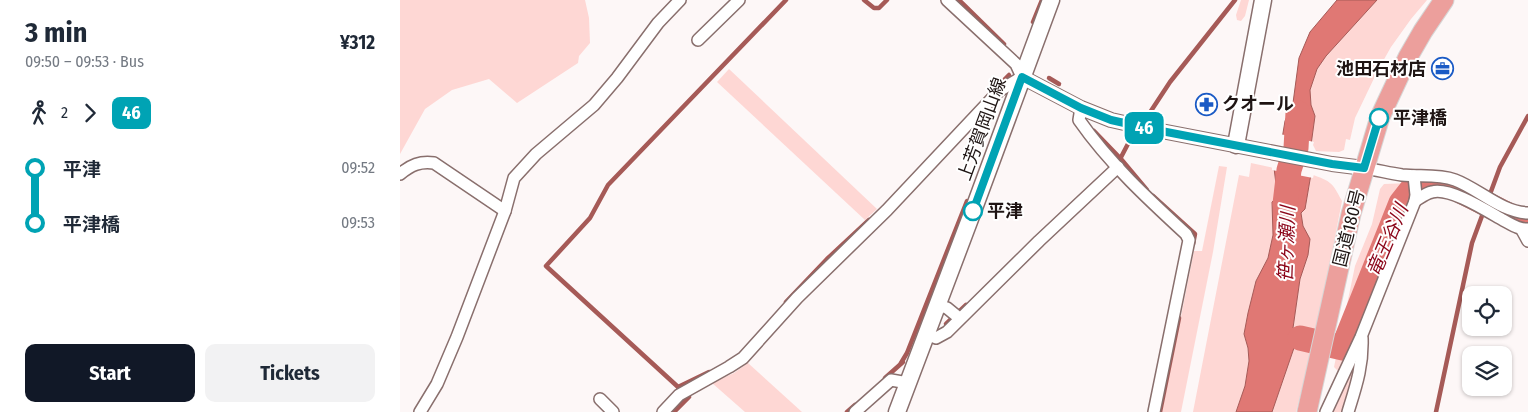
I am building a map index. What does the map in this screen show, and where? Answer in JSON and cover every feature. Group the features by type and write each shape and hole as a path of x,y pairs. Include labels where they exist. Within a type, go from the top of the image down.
{"highway":[{"name":"国道180号","path":"1307,412 1351,214 1380,116 1408,57 1444,0"}],"main road":[{"name":"上芳賀岡山線","path":"897,412 1051,0"},
{"path":"1238,145 1263,0"}],"street":[{"path":"420,412 437,384 457,337 505,211 514,178 536,154 594,105 617,78 658,23 680,0"},
{"path":"698,40 739,0"},
{"path":"947,0 1016,64 1022,77 1081,108 1111,120 1151,129 1332,164 1414,178 1437,176 1455,180 1492,213 1525,229 1528,241"},
{"path":"663,412 684,393 743,358 797,298 887,210 999,91 1022,77"},
{"path":"1081,108 1079,120 1087,131 1142,193 1186,234 1188,240 1154,412"},
{"path":"400,174 409,167 423,162 434,163 505,211"},
{"path":"926,334 936,338 946,332 1116,165"},
{"path":"1326,412 1361,337 1415,198 1414,178"},
{"path":"1415,198 1433,191 1448,192 1497,202 1512,210 1528,213"},
{"path":"937,305 947,308 955,315"},
{"path":"1348,412 1360,370 1362,354 1361,337"},
{"path":"855,412 891,380 908,383"},
{"path":"600,399 613,412"}],"shaded area":[{"path":"400,0 585,0 589,18 590,43 579,56 578,63 517,103 489,79 452,90 425,109 400,154"},
{"path":"1241,0 1249,0 1245,16 1241,21 1237,20 1236,15"},
{"path":"1377,0 1427,0 1391,47 1378,70 1355,118 1350,140 1346,139 1344,150 1339,152 1314,151 1311,145 1315,116 1311,105 1310,90 1317,69 1326,56"},
{"path":"729,69 877,209 865,220 717,82"},
{"path":"1251,163 1274,168 1276,184 1280,194 1272,202 1273,235 1268,258 1256,281 1244,334 1249,361 1245,386 1236,412 1193,412 1239,175 1249,177"},
{"path":"1219,166 1227,167 1213,252 1181,412 1162,412 1194,251 1202,251"},
{"path":"1311,174 1331,183 1342,201 1316,335 1293,328 1300,279 1308,255 1310,239 1303,226 1301,212 1305,208"},
{"path":"1411,183 1413,195 1359,336 1338,371 1334,367 1355,266 1372,224 1380,189 1384,184"},
{"path":"1296,342 1313,346 1296,412 1272,412"},
{"path":"1357,352 1353,381 1345,412 1329,412"},
{"path":"748,363 802,412 745,412 712,383 734,373"}],"water":[{"path":"1337,0 1377,0 1326,56 1317,69 1310,90 1311,105 1315,116 1311,145 1281,145 1285,121 1293,103 1299,58 1310,32"},
{"path":"1274,168 1311,174 1305,209 1301,213 1303,226 1310,239 1308,255 1300,279 1293,328 1316,335 1313,346 1296,342 1272,412 1236,412 1245,386 1249,361 1244,334 1248,313 1256,281 1268,258 1273,235 1272,202 1280,194 1276,184"}],"pier":[{"path":"1280,134 1314,142 1313,145 1317,153 1279,147"},
{"path":"1275,165 1312,171 1314,174 1313,178 1272,170 1272,167"}],"waterway":[{"path":"674,412 689,397 546,266 590,218 608,185 786,0"},
{"path":"864,0 874,8 879,8 887,0"},
{"path":"959,0 1004,44"},
{"path":"1033,22 1042,0"},
{"path":"1145,120 1170,82 1235,0"},
{"path":"996,88 1009,75"},
{"path":"1049,78 1059,84"},
{"name":"笹ヶ瀬川","path":"1285,204 1289,170 1296,148 1298,113"},
{"path":"1436,412 1472,243 1500,167 1528,116"},
{"path":"1094,131 1147,190"},
{"path":"1119,161 1130,140"},
{"name":"竜王谷川","path":"1300,338 1343,348 1401,203 1412,189 1435,184 1455,188 1514,218 1528,219"},
{"path":"1153,196 1195,234 1193,244"},
{"path":"901,363 907,353 967,201"},
{"path":"786,302 827,259 869,220"},
{"path":"946,324 966,305"},
{"path":"1160,412 1179,318"},
{"path":"885,378 903,362"},
{"path":"678,387 709,372"},
{"path":"847,412 855,405"}],"bus line":[{"name":"46","path":"973,211 1022,77 1081,108 1111,120 1345,166 1364,168 1379,118"}],"place":[{"name":"池田石材店","path":"1442,69"},
{"name":"クオール","path":"1206,104"},
{"name":"平津橋","path":"1379,118"},
{"name":"平津","path":"973,211"}]}
